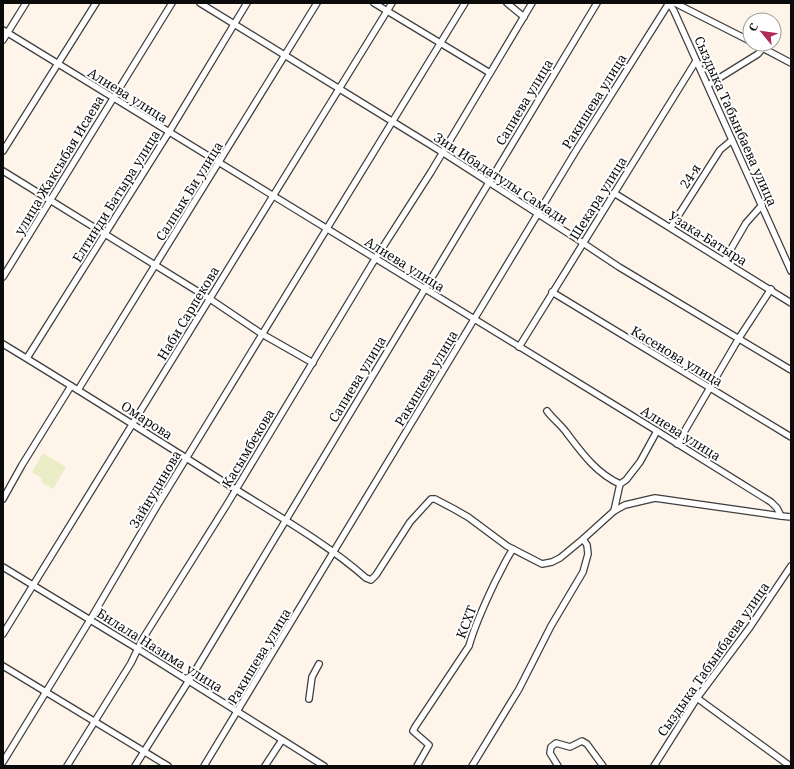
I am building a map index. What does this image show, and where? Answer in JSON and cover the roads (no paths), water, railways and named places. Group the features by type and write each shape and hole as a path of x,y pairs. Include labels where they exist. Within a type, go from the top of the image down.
{"street":[{"path":"3,40 5,32 26,3"},
{"path":"3,151 96,3"},
{"name":"улица Жаксыбая Исаева","path":"3,277 172,3"},
{"name":"Зии Ибадатулы Самади","path":"200,3 442,152 619,268 791,370"},
{"name":"Елтинди Батыра улица","path":"27,358 62,305 247,3"},
{"name":"Салпык Би улица","path":"78,390 317,3"},
{"path":"374,3 490,73"},
{"name":"Наби Сарпекова","path":"3,634 392,3"},
{"name":"Зайнудинова","path":"3,762 90,620 122,563 465,3"},
{"path":"507,3 524,17"},
{"name":"Касымбекова","path":"67,766 532,3"},
{"name":"Сапиева улица","path":"135,766 188,681 597,3"},
{"name":"Сыздыка Табынбаева улица","path":"669,3 708,85 791,271"},
{"name":"Ракишева улица","path":"204,766 598,116 669,3"},
{"path":"675,3 742,37"},
{"name":"Алиева улица","path":"5,32 771,502 777,508 780,516"},
{"path":"708,85 760,52"},
{"path":"770,52 791,63"},
{"name":"Шекара улица","path":"519,347 696,61"},
{"name":"24-я","path":"670,227 720,150 732,140"},
{"path":"3,171 104,235 210,299 262,334 313,363"},
{"name":"Узака-Батыра","path":"614,193 791,303"},
{"path":"724,261 746,223 762,205"},
{"path":"677,444 739,338 771,290"},
{"name":"Касенова улица","path":"552,292 791,438"},
{"name":"Омарова","path":"3,344 285,520 334,553 366,578 371,580 376,574 410,522 425,503 431,499 454,509 513,549"},
{"path":"3,499 22,465 72,386"},
{"path":"547,411 566,431 591,464 602,474 620,484"},
{"path":"614,511 620,484 626,480 640,462 657,431"},
{"path":"513,549 542,564 552,562 584,539 614,511 625,506 655,498 767,515 791,517"},
{"path":"472,766 519,689 551,626 583,572 588,554 588,544 584,539"},
{"name":"КСХТ","path":"417,766 429,745 415,734 413,731 414,727 469,646 472,631 505,561 513,549"},
{"name":"Сыздыка Табынбаева улица","path":"654,766 696,698 750,627 791,566"},
{"name":"Билала Назима улица","path":"3,567 138,649 324,766"},
{"path":"309,699 312,677 319,664"},
{"path":"3,666 168,766"},
{"path":"696,698 790,766"},
{"path":"265,766 282,740"},
{"path":"558,766 550,753 551,747 556,743 570,747 582,741 587,744 604,766"}]}
